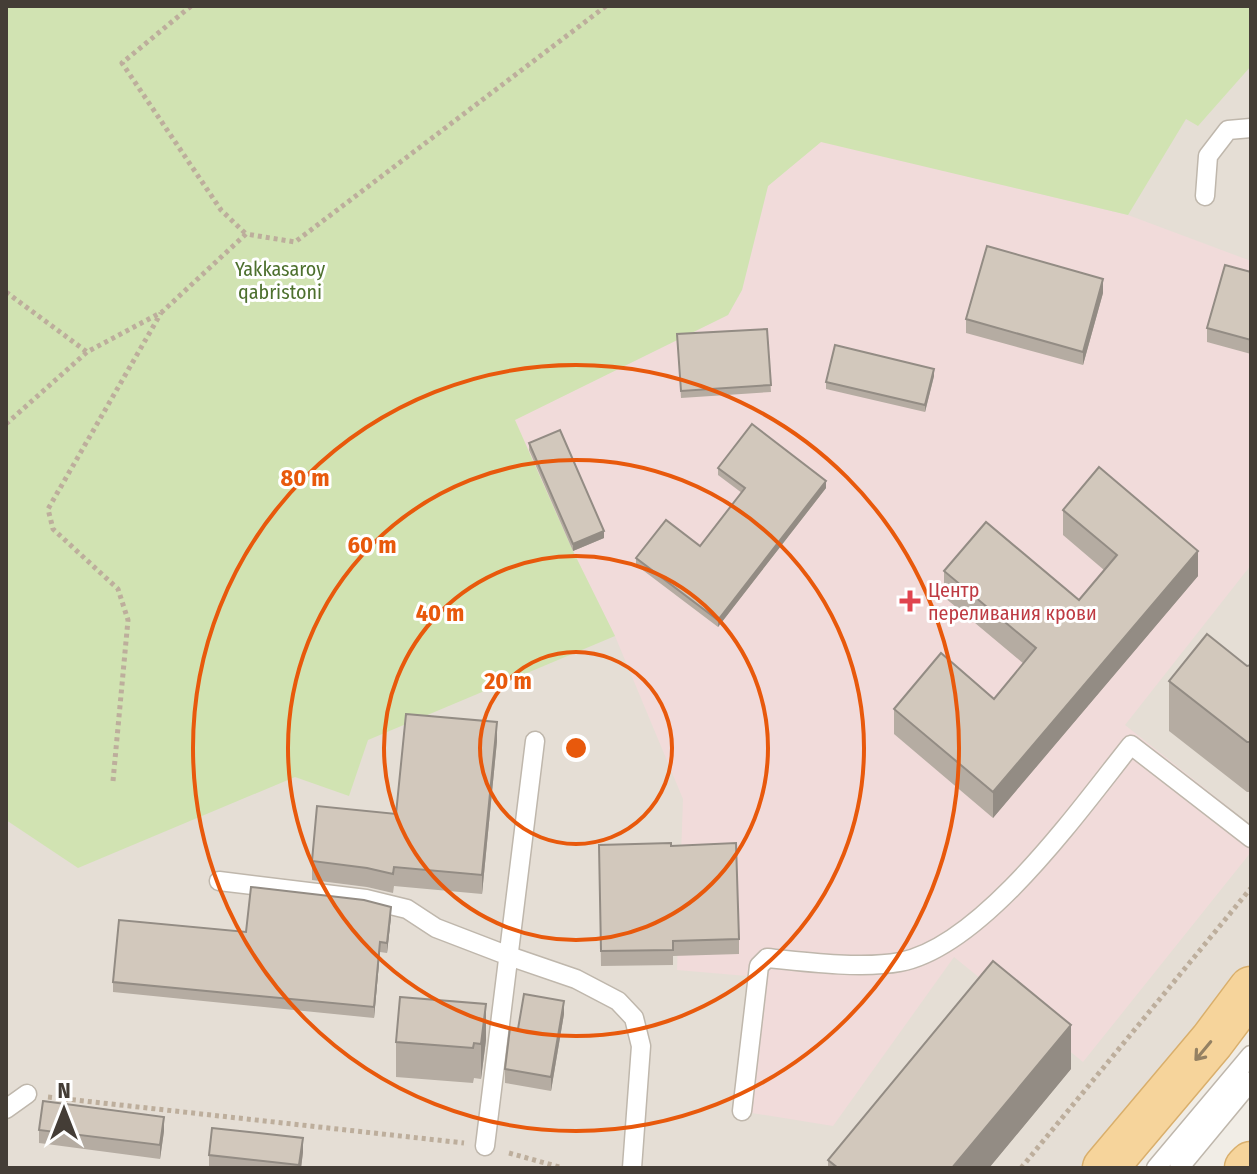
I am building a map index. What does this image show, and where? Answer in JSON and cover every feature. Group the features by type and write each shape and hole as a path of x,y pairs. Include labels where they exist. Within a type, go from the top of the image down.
{"main road":[{"path":"1105,1168 1212,1041 1251,989"}],"lane":[{"path":"1205,196 1208,156 1228,130 1251,128"},
{"path":"485,1146 535,741"},
{"path":"742,1111 759,966 767,958 826,964 898,963 931,954 968,930 1011,887 1052,843 1131,745 1251,838"},
{"path":"219,881 366,899 407,909 436,928 576,979 618,1001 634,1018 641,1046 632,1168"},
{"path":"1156,1168 1251,1055"},
{"path":"1179,1168 1251,1081"},
{"path":"6,1109 27,1094"}],"path":[{"path":"191,6 122,63 221,210 246,234 295,242 606,6"},
{"path":"6,424 87,352 162,312 246,234"},
{"path":"6,292 87,352"},
{"path":"113,781 128,620 118,589 53,529 48,509 162,312"},
{"path":"1021,1168 1251,888"},
{"path":"27,1094 485,1146 563,1168"}],"shaded area":[{"path":"6,6 1251,6 1251,989 1105,1168 6,1168"},
{"name":"Центр переливания крови","path":"822,141 1128,215 1251,261 1251,565 1125,725 1251,825 1251,852 1083,1062 954,957 833,1126 752,1113 747,976 677,970 683,799 615,636 514,420 728,315 742,290 768,186"}],"green space":[{"name":"Yakkasaroy qabristoni","path":"6,6 1251,6 1251,66 1198,126 1186,119 1128,215 821,142 768,186 742,290 728,315 515,420 573,551 615,636 368,740 349,796 295,777 78,868 6,820"}],"building":[{"path":"987,246 1103,279 1083,352 966,319"},
{"path":"1225,265 1251,272 1251,340 1207,328"},
{"path":"767,329 771,385 681,391 677,334"},
{"path":"835,345 934,369 925,405 826,382"},
{"path":"752,424 826,481 718,620 636,558 666,520 700,546 745,488 718,468"},
{"path":"560,430 604,531 573,544 529,443"},
{"path":"1099,467 1198,551 993,792 894,709 941,653 994,699 1036,648 944,571 986,522 1079,600 1117,555 1063,510"},
{"path":"1207,634 1247,666 1251,665 1251,742 1169,681"},
{"path":"406,714 497,722 482,875 394,867 393,874 312,861 317,806 396,814"},
{"path":"671,843 671,846 736,843 739,939 673,941 673,950 601,951 599,845"},
{"path":"251,887 364,900 391,907 387,943 380,942 374,1007 113,982 119,920 246,932"},
{"path":"993,961 1071,1025 952,1168 838,1168 828,1160"},
{"path":"524,994 564,1001 551,1077 505,1069 510,1028 518,1029"},
{"path":"400,997 486,1004 481,1044 474,1043 473,1048 396,1042"},
{"path":"43,1101 164,1117 160,1145 39,1130"},
{"path":"212,1128 303,1138 299,1165 209,1155"}],"place":[{"name":"Центр переливания крови","path":"910,601"}]}
